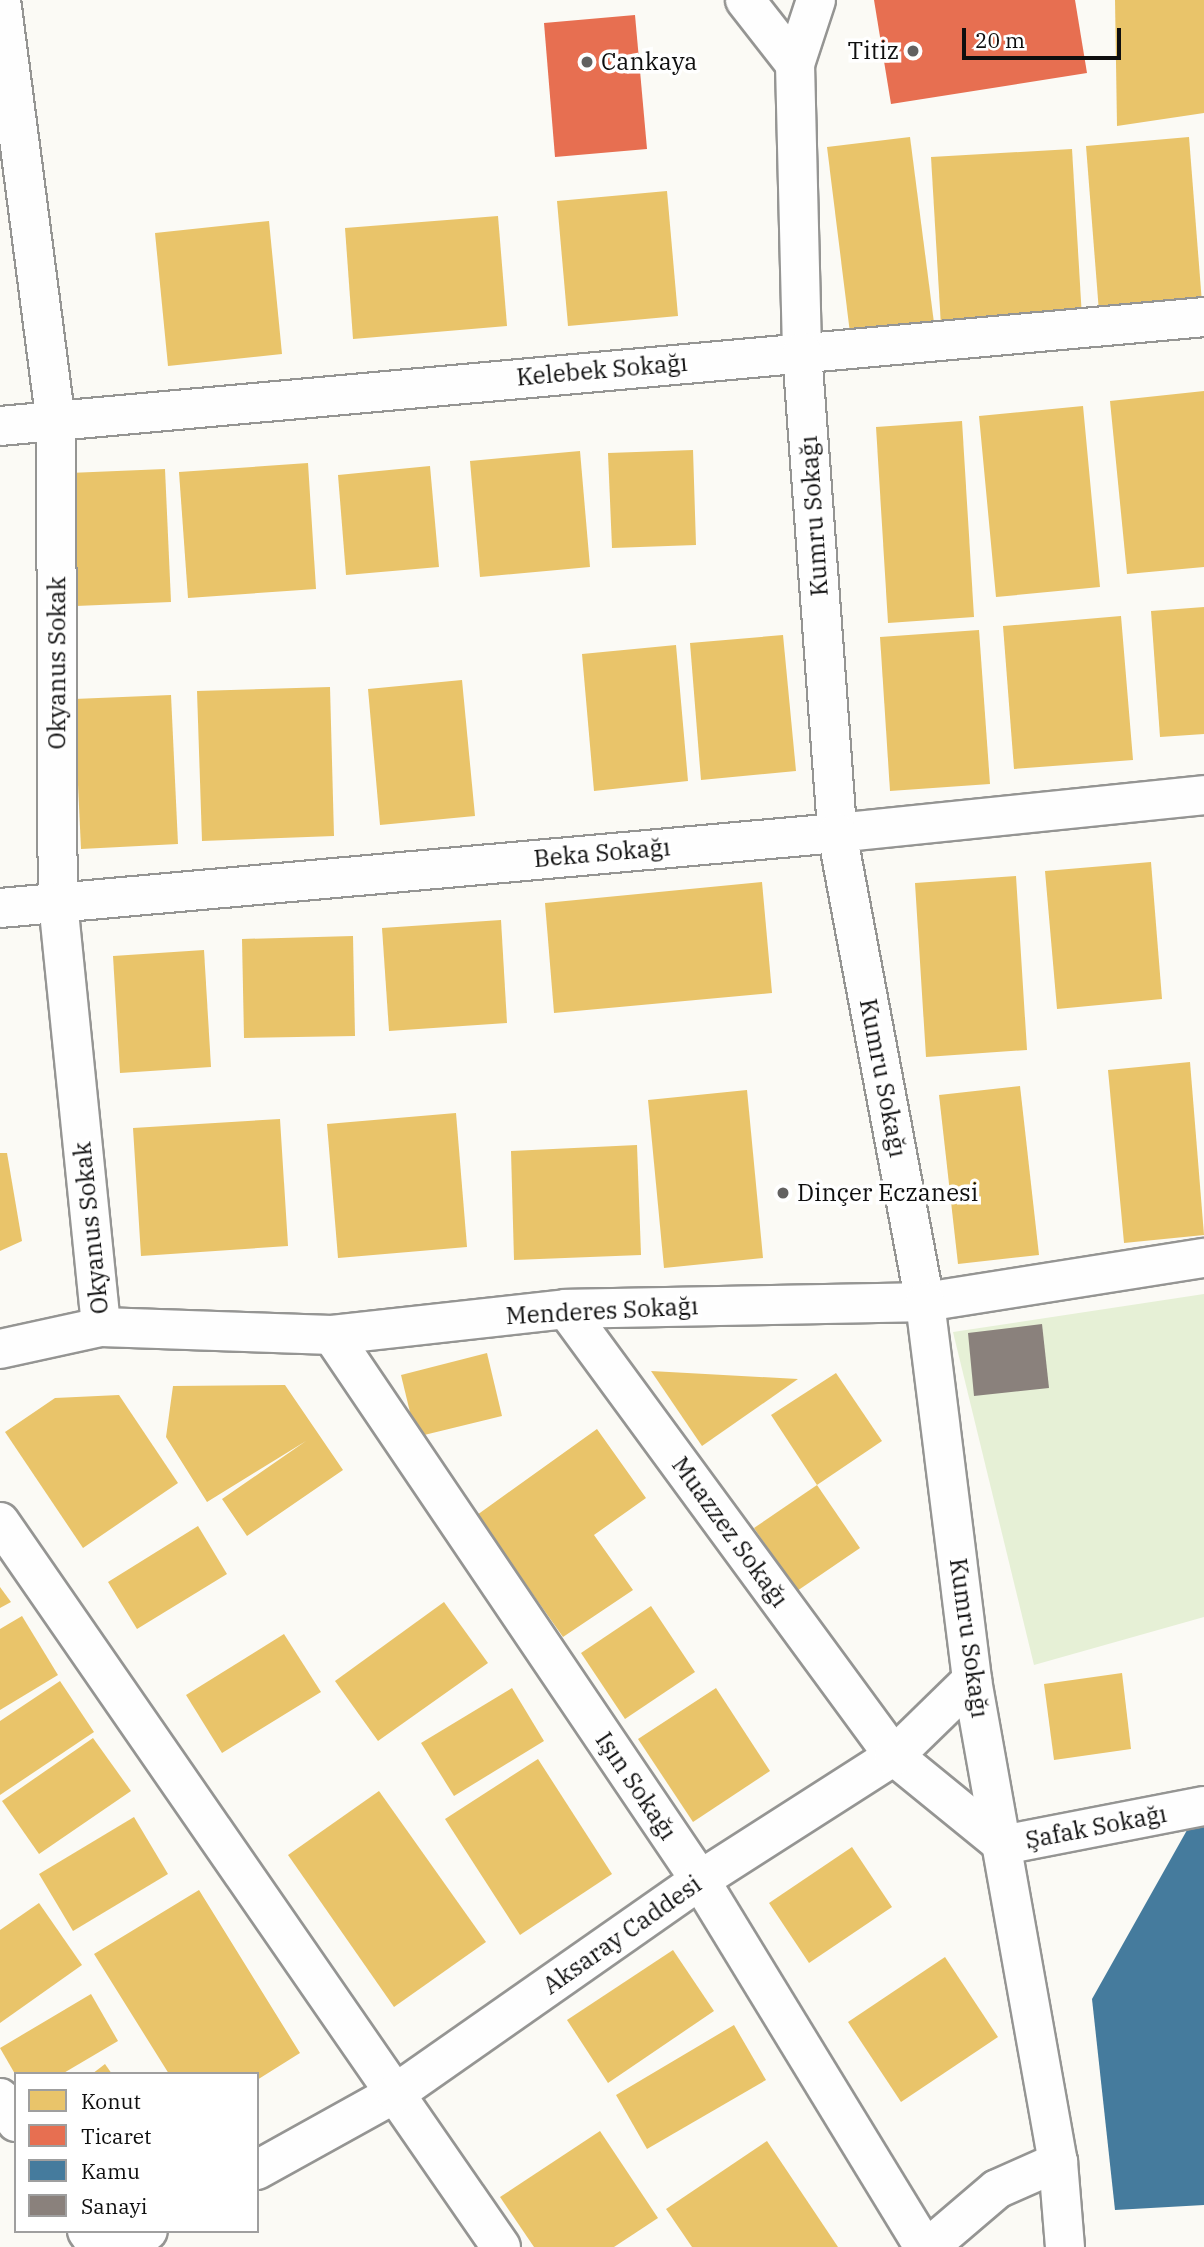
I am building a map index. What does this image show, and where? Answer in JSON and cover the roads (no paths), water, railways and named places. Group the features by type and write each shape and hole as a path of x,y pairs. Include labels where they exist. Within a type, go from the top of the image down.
{"street":[{"name":"Okyanus Sokak","path":"1,0 56,421 58,902 101,1327"},
{"path":"746,0 795,64"},
{"name":"Kumru Sokağı","path":"816,0 795,64 802,352 837,832 925,1302 972,1680 1058,2162 1065,2247"},
{"name":"Kelebek Sokağı","path":"0,426 1204,317"},
{"name":"Beka Sokağı","path":"0,908 837,832 1204,795"},
{"name":"Menderes Sokağı","path":"0,1349 101,1327 332,1335 566,1308 925,1302 1204,1258"},
{"name":"Muazzez Sokağı","path":"566,1308 894,1756"},
{"name":"Işın Sokağı","path":"332,1335 700,1880 924,2247"},
{"path":"0,1522 501,2247"},
{"name":"Aksaray Caddesi","path":"259,2169 396,2093 700,1880 894,1756 972,1680"},
{"name":"Şafak Sokağı","path":"894,1756 1003,1845 1204,1806"},
{"path":"0,2098 14,2119"},
{"path":"929,2247 997,2189 1058,2162"},
{"path":"120,2247 144,2233"}],"place":[{"name":"Titiz","path":"913,51"},
{"name":"Cankaya","path":"587,62"},
{"name":"Dinçer Eczanesi","path":"783,1193"}]}
